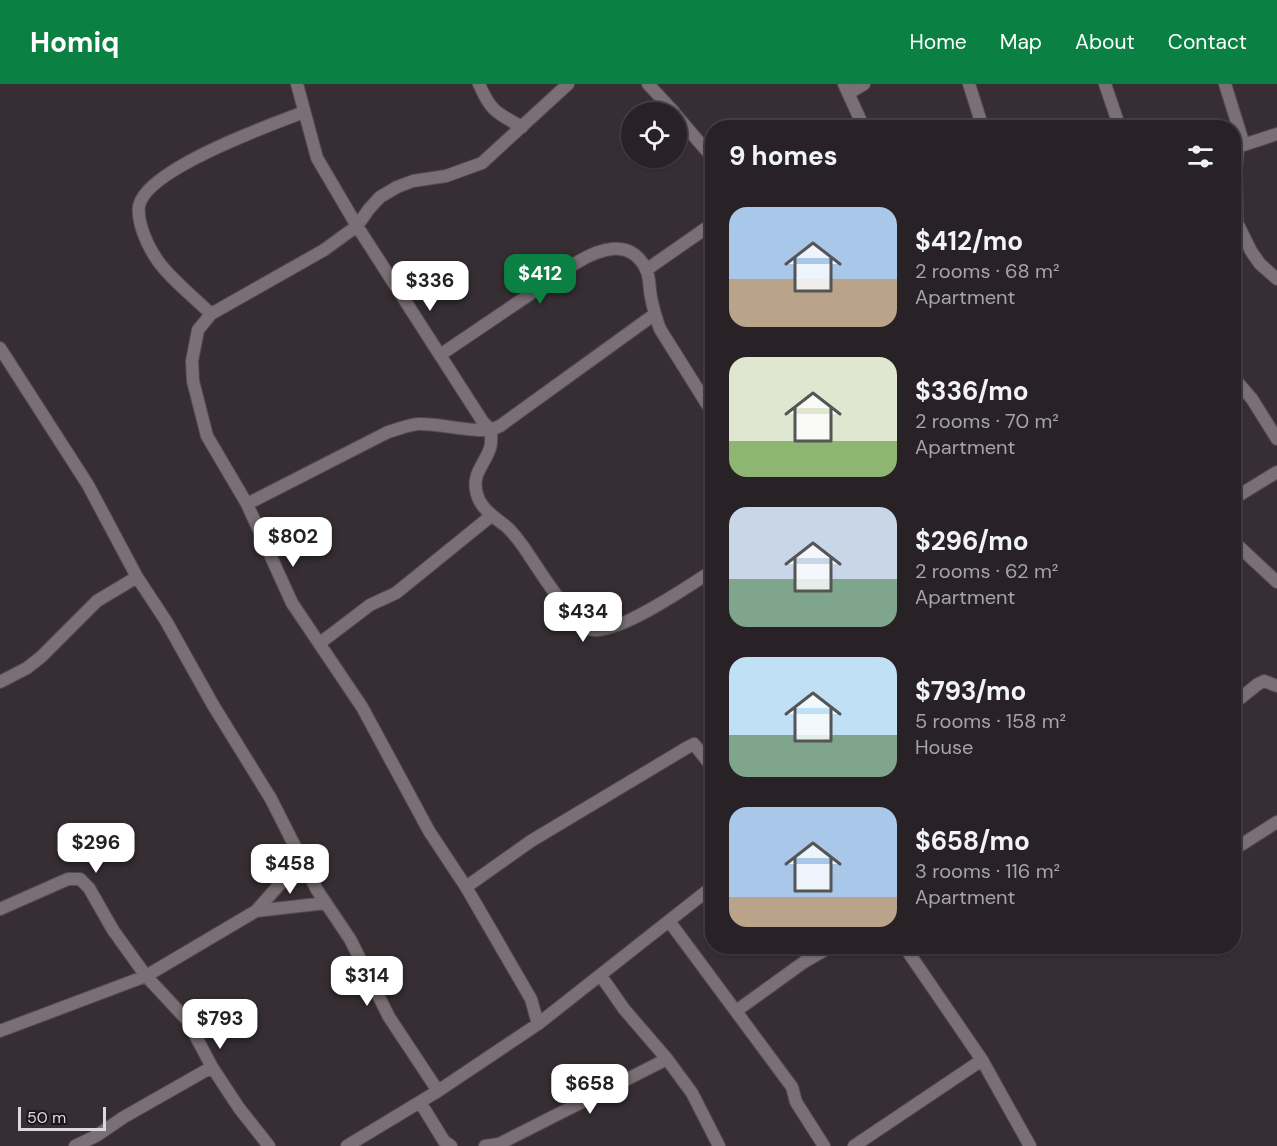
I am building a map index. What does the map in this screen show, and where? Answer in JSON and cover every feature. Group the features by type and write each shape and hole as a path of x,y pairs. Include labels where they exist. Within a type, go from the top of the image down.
{"street":[{"path":"297,84 317,158 357,226 483,422 491,430 491,447 475,478 477,495 491,516 514,536 574,616 588,629 597,632 647,612 705,575"},
{"path":"479,84 488,104 494,111 522,127"},
{"path":"538,1024 531,999 466,887 429,831 362,707 292,603 247,504 207,436 193,381 192,361 198,330 211,314 324,250 357,226 380,197 397,187 413,181 446,176 470,169 489,157 568,84"},
{"path":"648,84 664,102"},
{"path":"860,120 846,88 864,84"},
{"path":"969,84 980,120"},
{"path":"1105,84 1117,120"},
{"path":"1226,84 1234,120"},
{"path":"211,314 156,260 145,237 139,216 140,204 145,194 156,182 204,153 304,112"},
{"path":"687,128 705,149"},
{"path":"1241,145 1277,134"},
{"path":"646,270 705,229"},
{"path":"1241,231 1260,264 1277,279"},
{"path":"440,355 595,252 608,248 628,252 638,258 646,270 660,328 705,401"},
{"path":"247,504 388,432 418,424 468,430 491,430 501,426 655,314"},
{"path":"0,348 88,485 136,577 166,621 213,705 271,799 326,903 350,939 389,1017 438,1091"},
{"path":"1241,386 1252,399 1277,439"},
{"path":"1241,494 1277,472"},
{"path":"320,643 369,604 396,593 491,516"},
{"path":"1241,548 1277,582"},
{"path":"0,682 27,668 97,601 136,577"},
{"path":"1241,698 1264,681 1277,686"},
{"path":"466,887 531,841 688,747 694,744 705,756"},
{"path":"1241,845 1277,822"},
{"path":"0,1031 146,976 256,911 302,859"},
{"path":"0,909 68,879 80,879 89,888 113,930 146,976 187,1020 212,1067 239,1108 269,1146"},
{"path":"347,1146 438,1091 538,1024 705,893"},
{"path":"256,911 326,903"},
{"path":"669,921 792,1087 796,1102 824,1146"},
{"path":"736,1011 818,954"},
{"path":"909,954 982,1060 1030,1146"},
{"path":"601,976 624,1009 667,1059 692,1093 719,1146"},
{"path":"485,1146 500,1145 667,1059"},
{"path":"854,1146 982,1060"},
{"path":"75,1146 96,1136 124,1117 212,1067"},
{"path":"420,1102 444,1141 451,1146"}]}
